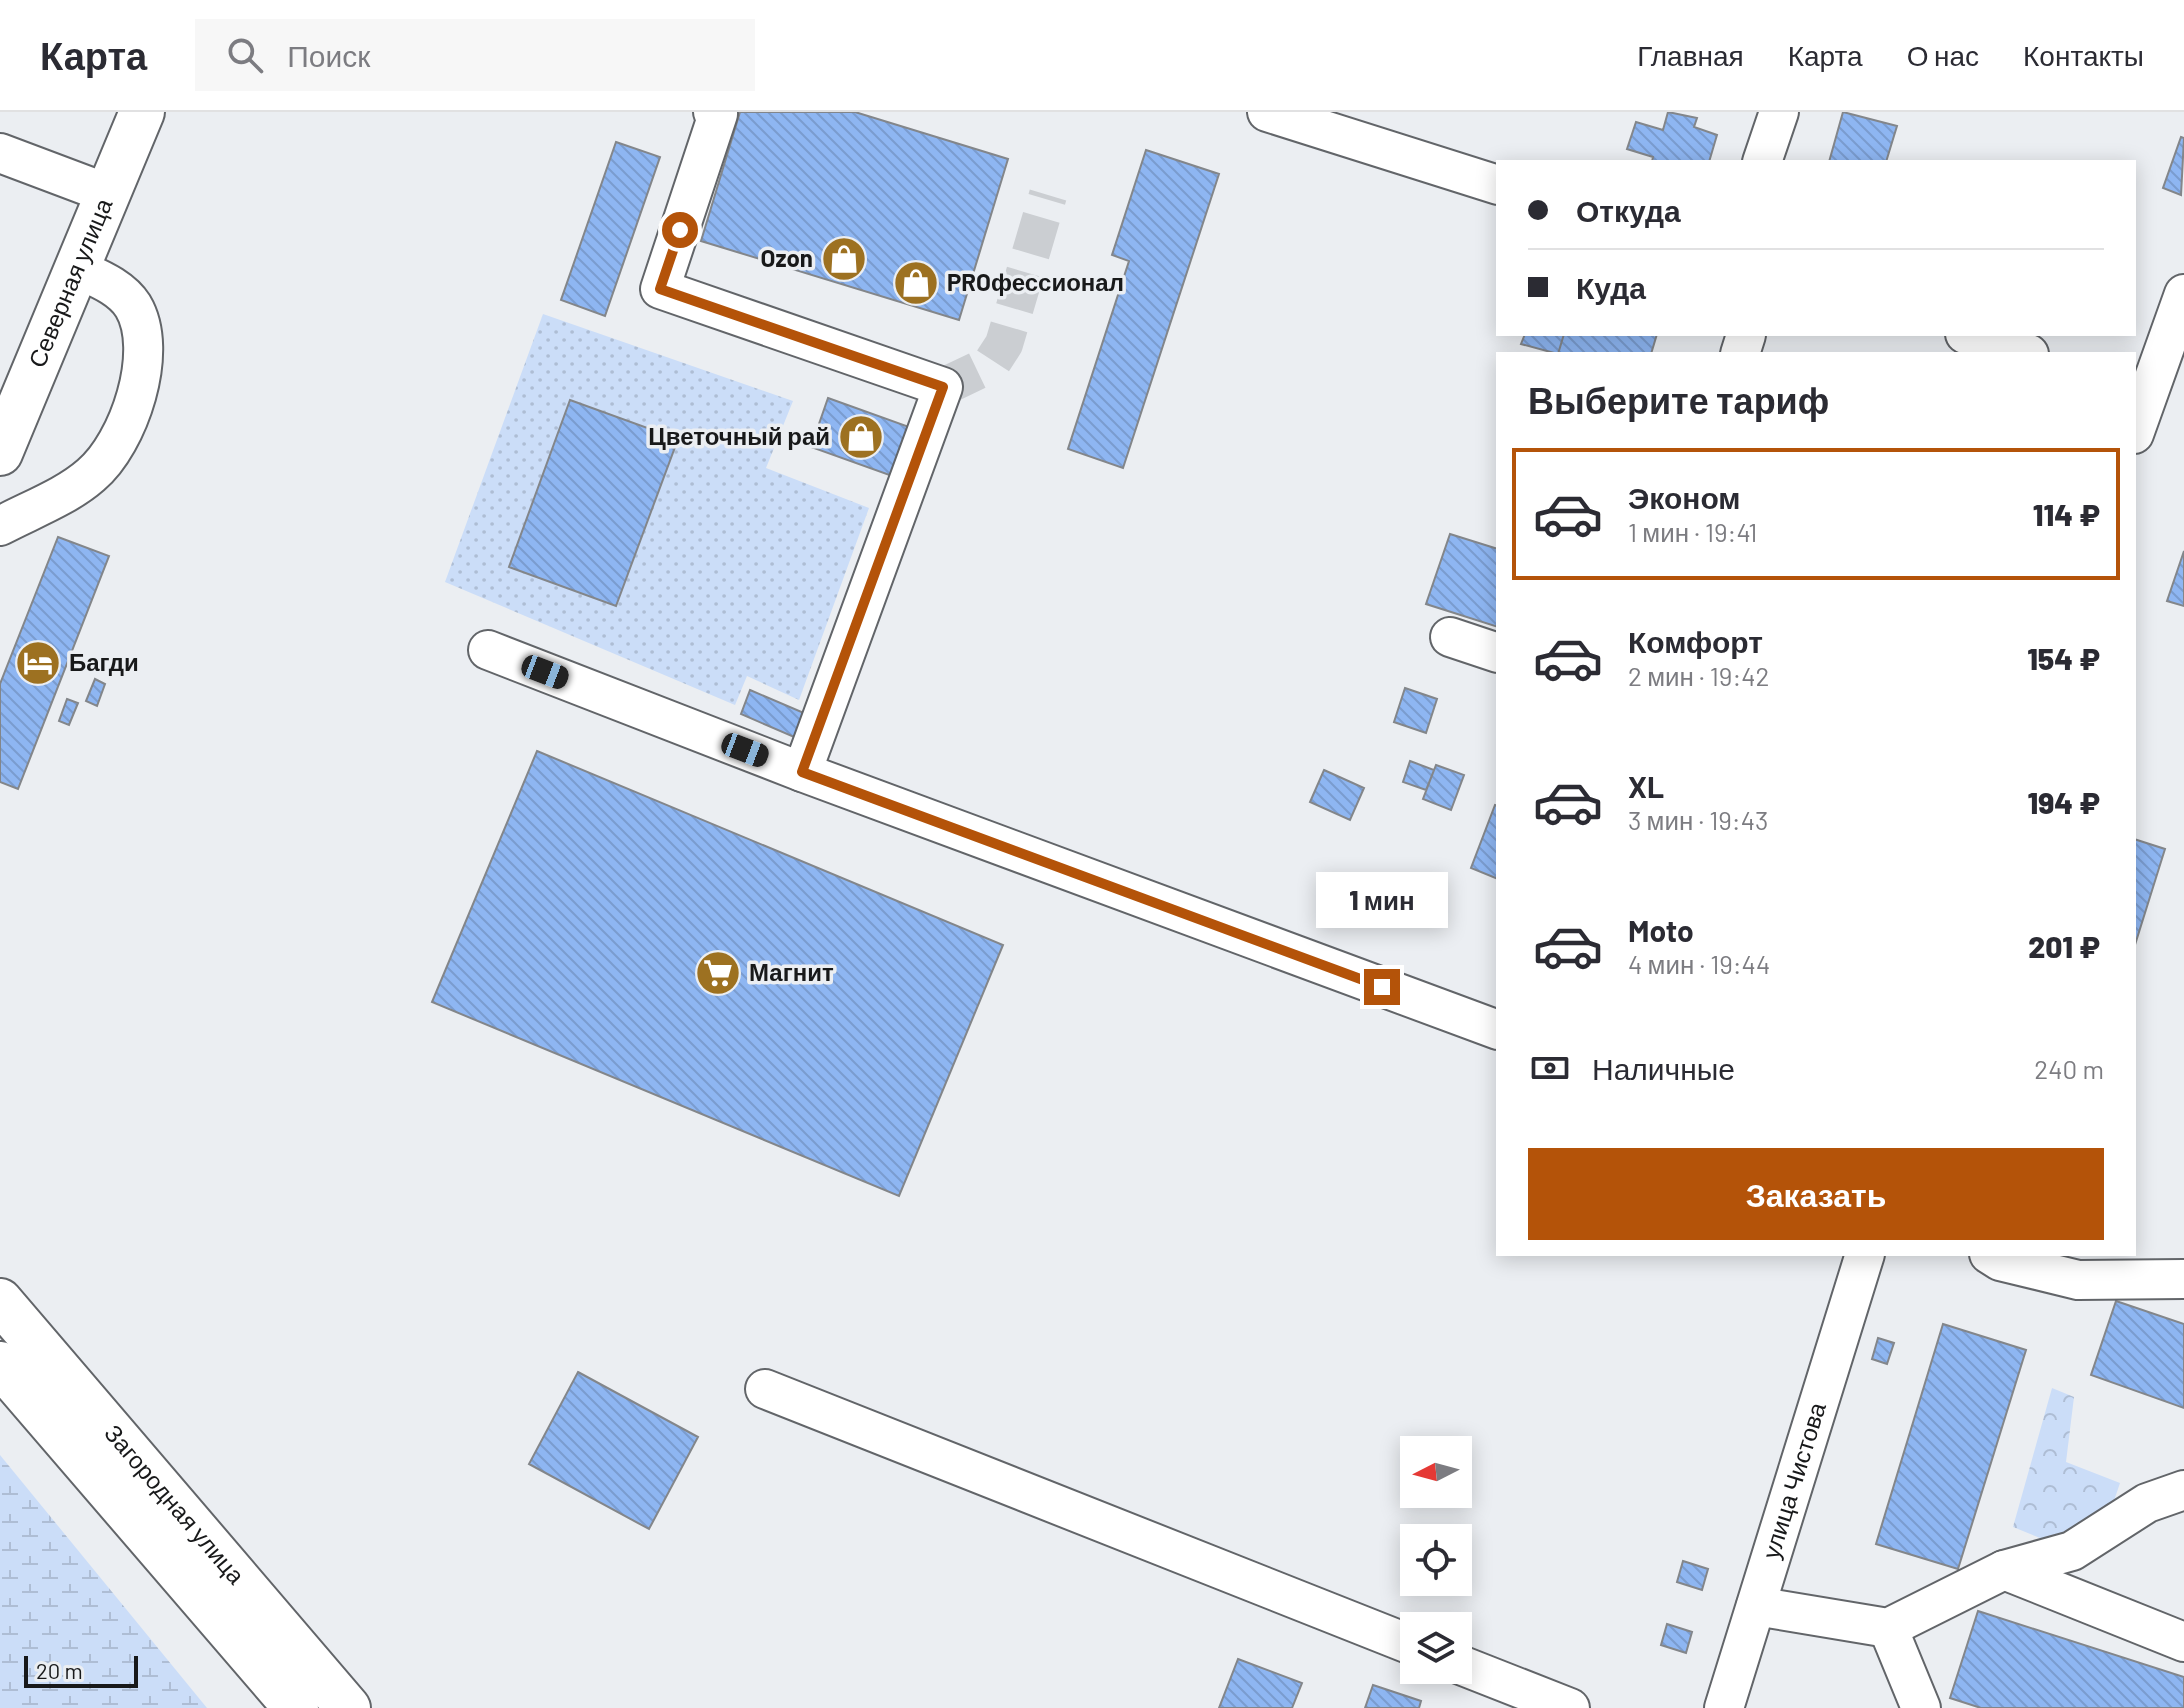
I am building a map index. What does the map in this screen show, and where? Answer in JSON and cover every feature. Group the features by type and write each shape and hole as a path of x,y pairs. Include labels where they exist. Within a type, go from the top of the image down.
{"main road":[{"name":"Северная улица","path":"4,432 78,269 142,112"},
{"name":"Загородная улица","path":"0,1301 348,1708"},
{"name":"Загородная улица","path":"0,1364 296,1708"}],"street":[{"path":"713,112 718,114 660,289 943,387 802,772"},
{"path":"1267,112 1308,118 1496,184"},
{"path":"1763,160 1779,112"},
{"path":"0,153 109,194"},
{"path":"0,526 92,475 119,437 139,387 144,344 141,322 132,303 117,290 78,269"},
{"path":"2136,423 2142,389 2184,294"},
{"path":"1971,336 2023,352"},
{"path":"1450,637 1496,652"},
{"path":"488,650 802,772 1496,1029"},
{"name":"улица Чистова","path":"1724,1708 1864,1256"},
{"path":"1992,1256 2000,1261 2078,1280 2184,1279"},
{"path":"765,1389 1400,1640"},
{"path":"1756,1606 1888,1628 2004,1570 2072,1551 2147,1503 2184,1490"},
{"path":"2004,1570 2184,1642"},
{"path":"1888,1628 1921,1708"},
{"path":"1472,1670 1570,1708"}],"green space":[{"path":"543,314 793,401 766,468 869,508 799,700 747,676 735,705 445,582"},
{"path":"2052,1388 2074,1397 2066,1462 2120,1483 2094,1560 2013,1527"},
{"path":"0,1455 207,1708 0,1708"}],"building":[{"path":"740,112 855,112 1008,159 959,320 701,241"},
{"path":"1668,112 1697,118 1694,127 1717,135 1710,160 1652,160 1653,157 1627,149 1636,122 1663,130"},
{"path":"1843,112 1897,126 1887,160 1830,160"},
{"path":"2181,137 2184,138 2181,195 2163,188"},
{"path":"616,142 660,157 605,316 561,300"},
{"path":"1146,150 1219,174 1123,468 1068,449 1129,261 1112,255"},
{"path":"1524,336 1563,336 1559,352 1521,344"},
{"path":"1563,336 1656,336 1652,352 1559,352"},
{"name":"Цветочный рай","path":"828,398 912,428 895,477 811,447"},
{"path":"570,400 678,439 616,606 509,567"},
{"path":"1450,534 1496,548 1496,626 1426,604"},
{"path":"58,537 109,556 18,789 0,782 0,684"},
{"path":"2184,551 2184,606 2167,601"},
{"path":"95,679 105,684 97,706 86,701"},
{"path":"1405,688 1437,699 1426,733 1394,722"},
{"path":"750,690 804,713 794,737 741,714"},
{"path":"67,699 78,703 69,725 59,721"},
{"name":"Магнит","path":"537,751 1003,945 899,1196 432,1002"},
{"path":"1410,761 1434,770 1426,790 1403,782"},
{"path":"1436,765 1464,775 1451,810 1423,799"},
{"path":"1324,770 1364,788 1350,820 1310,802"},
{"path":"1495,805 1496,805 1496,878 1471,868"},
{"path":"2136,840 2165,849 2136,942"},
{"path":"2116,1301 2184,1324 2184,1408 2091,1375"},
{"path":"1943,1324 2026,1350 1958,1569 1876,1544"},
{"path":"1878,1338 1894,1343 1887,1364 1872,1359"},
{"path":"578,1372 698,1437 649,1529 529,1464"},
{"path":"1683,1561 1708,1569 1702,1590 1677,1582"},
{"path":"1978,1611 2184,1677 2184,1708 1981,1708 1950,1698"},
{"path":"1667,1624 1692,1632 1686,1653 1661,1645"},
{"path":"1238,1659 1302,1683 1292,1708 1219,1708"},
{"path":"1373,1685 1421,1701 1419,1708 1365,1708"}],"tunnel":[{"path":"943,387 991,364 1004,344 1048,195"}],"place":[{"name":"Ozon","path":"844,259"},
{"name":"PROфессионал","path":"916,283"},
{"name":"Цветочный рай","path":"861,437"},
{"name":"Багди","path":"38,663"},
{"name":"Магнит","path":"718,973"}],"route":[{"path":"680,230 660,289 943,387 802,772 1382,987"}]}
